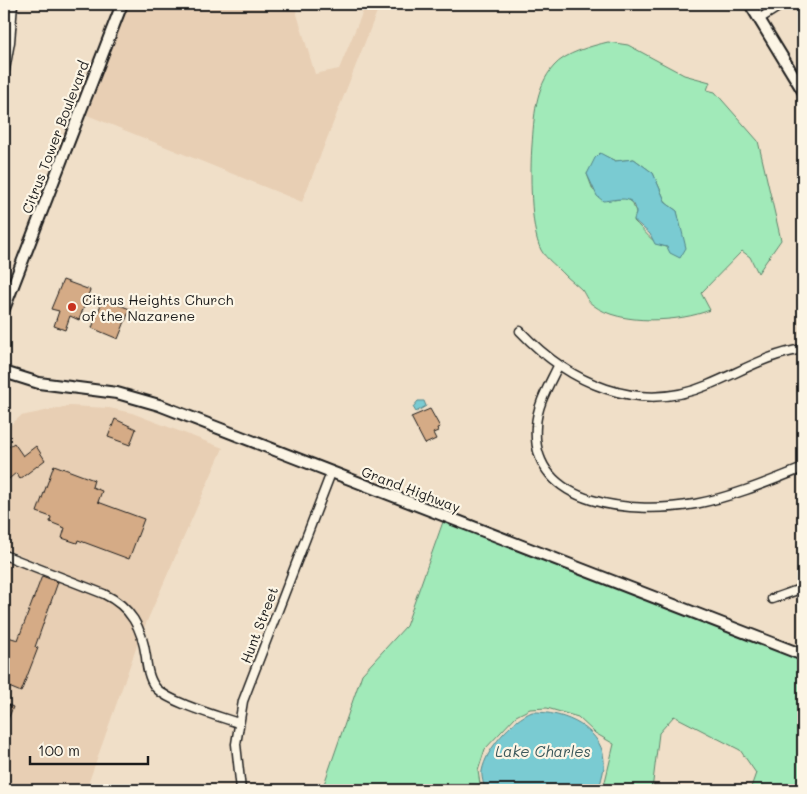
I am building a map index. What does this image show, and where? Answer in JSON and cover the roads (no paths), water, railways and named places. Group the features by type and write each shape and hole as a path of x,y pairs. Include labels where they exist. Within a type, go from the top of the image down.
{"street":[{"path":"4,75 8,28 13,4"},
{"name":"Citrus Tower Boulevard","path":"4,309 122,4"},
{"path":"750,4 803,91"},
{"path":"759,19 783,4"},
{"path":"520,331 558,366 588,383 606,389 641,396 696,390 755,362 803,349"},
{"path":"558,366 538,412 536,425 538,452 544,467 563,488 584,498 624,506 696,504 762,484 803,468"},
{"name":"Grand Highway","path":"4,372 40,383 138,398 803,655"},
{"name":"Hunt Street","path":"241,790 236,754 238,723 247,690 331,473"},
{"path":"4,555 104,594 119,602 130,613 142,633 149,675 156,688 175,700 238,723"},
{"path":"772,599 803,588"}],"water":[{"path":"600,153 615,161 634,159 653,173 666,203 677,211 686,248 680,258 670,253 667,247 655,244 650,234 634,220 635,207 629,200 603,201 597,196 587,174 595,158"},
{"path":"418,401 424,401 426,406 416,412 413,407"},
{"name":"Lake Charles","path":"532,712 557,715 569,719 591,733 598,742 603,754 604,767 599,790 485,790 482,771 484,762 494,745 508,728"}],"place":[{"name":"Citrus Heights Church of the Nazarene","path":"72,307"}]}
